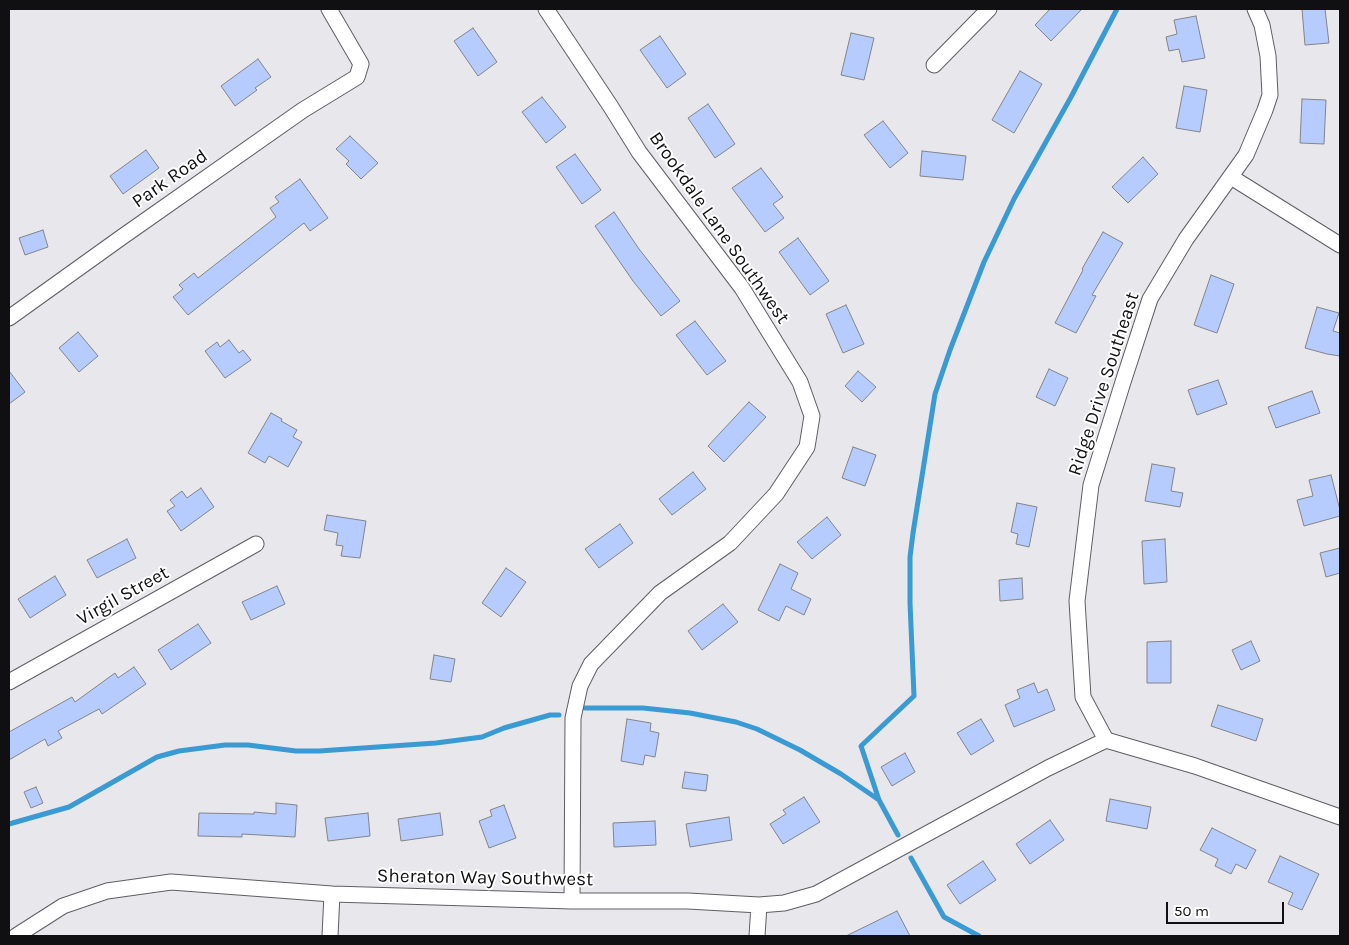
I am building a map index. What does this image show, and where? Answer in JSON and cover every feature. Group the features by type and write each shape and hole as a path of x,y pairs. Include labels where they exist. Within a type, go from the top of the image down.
{"street":[{"name":"Park Road","path":"9,318 303,110 357,77 361,64 329,9"},
{"name":"Brookdale Lane Southwest","path":"546,9 639,152 742,288 800,382 812,416 807,447 776,494 730,543 660,594 591,664 580,686 573,718 572,901"},
{"path":"934,65 989,9"},
{"name":"Ridge Drive Southeast","path":"1106,740 1083,697 1077,601 1091,485 1150,300 1186,239 1246,155 1265,110 1270,95 1268,56 1262,25 1255,9"},
{"path":"1231,176 1340,245"},
{"name":"Virgil Street","path":"9,682 256,544"},
{"name":"Sheraton Way Southwest","path":"16,936 63,906 107,891 171,882 332,894 572,901 688,901 759,905 784,903 816,894 1048,768 1106,740"},
{"path":"1106,740 1195,766 1340,817"},
{"path":"330,936 332,894"},
{"path":"757,936 759,905"}],"building":[{"path":"1050,9 1082,9 1051,41 1035,25"},
{"path":"1302,9 1325,9 1329,43 1305,45"},
{"path":"1196,16 1205,58 1182,62 1179,49 1169,51 1166,37 1177,34 1174,20"},
{"path":"473,28 497,62 478,76 454,41"},
{"path":"851,33 874,38 864,80 841,75"},
{"path":"660,36 686,74 667,88 640,50"},
{"path":"258,59 271,77 235,106 221,86"},
{"path":"1020,71 1042,84 1014,133 992,120"},
{"path":"1184,86 1207,90 1200,132 1176,128"},
{"path":"542,97 566,127 546,143 522,112"},
{"path":"1302,99 1326,100 1324,144 1300,143"},
{"path":"708,104 735,144 715,158 688,118"},
{"path":"883,121 908,153 890,168 864,135"},
{"path":"350,136 378,163 361,179 346,164 349,161 336,149"},
{"path":"146,150 159,168 123,194 110,176"},
{"path":"922,151 966,156 963,180 920,176"},
{"path":"575,154 601,190 582,204 556,167"},
{"path":"1143,157 1158,174 1128,203 1112,187"},
{"path":"761,168 783,197 773,204 784,218 765,232 732,188"},
{"path":"300,179 328,218 310,231 304,223 188,315 173,297 183,289 179,285 194,273 198,278 276,217 270,208 279,202 275,197"},
{"path":"614,212 639,249 680,301 661,316 633,281 595,226"},
{"path":"43,230 48,247 25,255 19,238"},
{"path":"1103,232 1123,243 1092,295 1096,296 1076,333 1055,323"},
{"path":"798,238 829,281 810,295 779,252"},
{"path":"1211,275 1234,284 1217,333 1194,325"},
{"path":"846,305 864,344 843,353 826,314"},
{"path":"1317,307 1339,313 1333,331 1340,333 1340,356 1305,348"},
{"path":"695,321 726,361 707,375 676,335"},
{"path":"78,332 98,356 79,372 59,348"},
{"path":"229,340 239,353 243,350 251,360 225,378 205,351 217,342 220,347"},
{"path":"1049,369 1068,378 1055,406 1036,397"},
{"path":"9,371 25,392 9,404"},
{"path":"858,371 876,387 862,402 845,386"},
{"path":"1218,380 1227,404 1197,415 1188,390"},
{"path":"1312,391 1320,413 1276,428 1268,407"},
{"path":"749,402 766,417 724,462 708,446"},
{"path":"271,413 297,430 293,437 302,442 288,467 269,456 265,463 248,453"},
{"path":"853,447 876,455 865,486 842,478"},
{"path":"1152,464 1175,468 1171,491 1183,493 1180,507 1145,501"},
{"path":"693,472 706,489 672,515 659,499"},
{"path":"1331,475 1340,516 1304,526 1297,500 1313,496 1309,480"},
{"path":"201,488 214,507 181,531 167,511 175,506 170,500 182,491 187,498"},
{"path":"1017,503 1037,507 1029,547 1016,544 1018,534 1011,532"},
{"path":"327,515 366,521 360,558 341,556 343,546 336,545 338,533 324,530"},
{"path":"827,517 841,535 812,559 797,542"},
{"path":"620,524 633,543 599,568 585,549"},
{"path":"127,539 136,558 97,578 87,560"},
{"path":"1165,539 1167,582 1144,584 1142,541"},
{"path":"1340,548 1340,573 1326,577 1320,553"},
{"path":"780,564 798,573 791,589 811,599 804,615 786,606 779,621 758,610"},
{"path":"506,568 526,582 501,617 482,603"},
{"path":"55,576 66,595 30,618 18,599"},
{"path":"1022,578 1023,599 1000,601 999,580"},
{"path":"277,586 285,604 251,620 242,602"},
{"path":"723,604 738,622 702,650 688,631"},
{"path":"198,624 211,643 171,670 158,650"},
{"path":"1171,641 1171,683 1147,683 1147,642"},
{"path":"1251,641 1260,661 1241,670 1232,650"},
{"path":"434,655 455,659 451,682 430,679"},
{"path":"134,667 146,684 102,714 99,709 58,731 62,738 48,746 45,739 9,760 9,732 72,697 75,702 115,673 118,678"},
{"path":"1034,683 1038,693 1047,689 1055,710 1014,727 1005,705 1020,698 1017,690"},
{"path":"1218,705 1263,719 1256,741 1211,726"},
{"path":"627,719 651,723 650,731 659,733 655,757 645,755 643,765 621,761"},
{"path":"981,719 994,741 971,755 957,733"},
{"path":"905,753 915,772 892,786 881,767"},
{"path":"685,772 708,775 706,791 682,788"},
{"path":"36,787 43,803 31,808 24,792"},
{"path":"804,797 820,822 783,844 770,824 786,814 783,810"},
{"path":"1110,799 1151,807 1147,829 1106,821"},
{"path":"276,803 297,805 295,837 242,834 242,837 198,836 199,813 254,814 254,812 276,814"},
{"path":"504,805 516,838 489,848 479,821 492,816 490,810"},
{"path":"368,813 370,836 328,841 325,818"},
{"path":"440,813 443,835 401,841 398,819"},
{"path":"729,817 732,840 690,847 686,824"},
{"path":"1050,820 1064,840 1030,864 1016,844"},
{"path":"655,821 656,845 614,847 613,823"},
{"path":"1212,828 1256,850 1246,869 1236,864 1231,874 1215,866 1218,859 1200,850"},
{"path":"1280,856 1319,874 1302,910 1288,904 1293,893 1268,882"},
{"path":"983,861 996,880 960,904 947,885"},
{"path":"897,911 910,936 846,936"}],"waterway":[{"path":"898,835 879,800 861,746 914,696 910,557 935,394 984,262 1014,199 1117,9"},
{"path":"585,708 643,708 690,713 736,722 757,729 800,750 841,774 879,800"},
{"path":"9,824 69,807 157,757 179,751 225,745 319,751 436,743 482,737 504,728 550,715 559,715"},
{"path":"911,858 944,917 979,936"}]}
